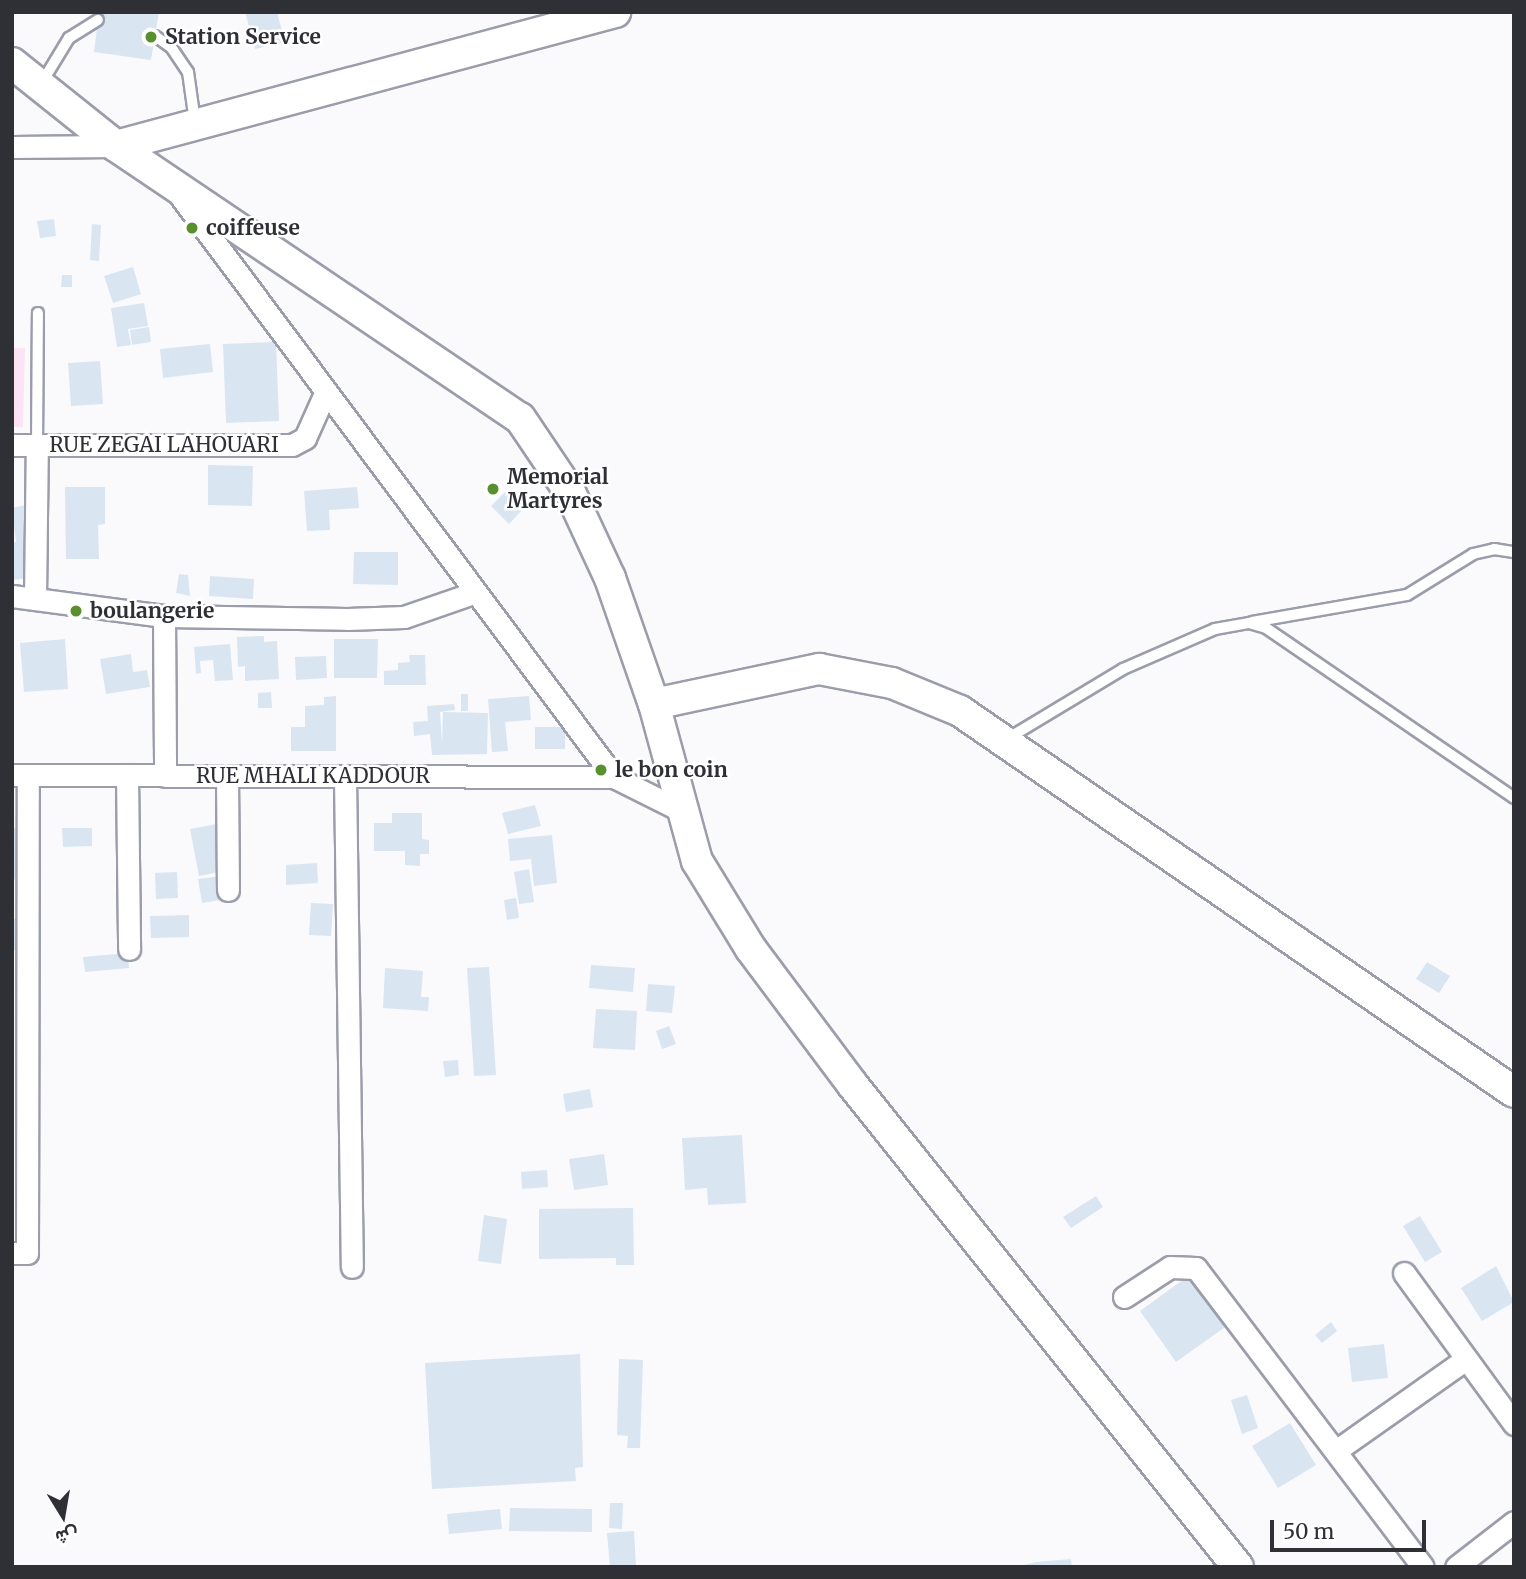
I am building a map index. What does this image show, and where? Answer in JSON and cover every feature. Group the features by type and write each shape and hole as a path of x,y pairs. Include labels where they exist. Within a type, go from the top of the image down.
{"main road":[{"path":"116,146 615,12"},
{"path":"12,62 116,146 520,418 570,492 610,578 654,704 697,861 759,960 852,1084 1238,1567"},
{"path":"654,704 819,668 892,683 960,711 1514,1092"}],"street":[{"path":"12,147 116,146"},
{"path":"171,184 614,776 684,812"},
{"name":"RUE ZEGAI LAHOUARI","path":"12,445 292,445 304,438 326,391"},
{"path":"35,599 37,446"},
{"path":"12,596 164,616 404,617 476,592"},
{"path":"164,616 164,776"},
{"path":"12,1253 27,1252 20,775"},
{"name":"RUE MHALI KADDOUR","path":"20,775 614,776"},
{"path":"127,775 129,950"},
{"path":"226,776 228,890"},
{"path":"345,776 352,1267"},
{"path":"1124,1297 1170,1266 1196,1268 1337,1450 1423,1567"},
{"path":"1404,1273 1514,1424"},
{"path":"1337,1450 1466,1359"},
{"path":"1456,1567 1514,1522"}],"lane":[{"path":"40,85 69,38 98,20"},
{"path":"155,36 171,47 188,72 195,125"},
{"path":"37,446 38,313"},
{"path":"1004,742 1123,669 1215,629 1406,595 1473,554 1494,549 1514,552"},
{"path":"1249,623 1288,643 1514,798"}],"shaded area":[{"path":"12,348 25,348 23,427 12,427"}],"building":[{"path":"99,12 159,12 151,60 94,52"},
{"path":"245,12 277,12 285,42 255,49"},
{"path":"54,219 56,236 40,238 37,221"},
{"path":"92,224 101,225 99,261 90,260"},
{"path":"133,267 141,294 113,303 104,276"},
{"path":"62,275 72,275 72,287 61,287"},
{"path":"144,303 148,326 128,329 131,345 117,347 111,308"},
{"path":"149,327 151,342 132,345 130,330"},
{"path":"276,342 279,421 226,423 223,344"},
{"path":"210,344 213,372 163,378 160,349"},
{"path":"100,361 103,404 71,406 68,363"},
{"path":"208,465 253,466 252,506 208,505"},
{"path":"65,487 105,487 105,524 98,525 99,559 66,559"},
{"path":"357,487 359,508 329,510 330,530 307,531 304,491"},
{"path":"505,492 523,509 509,524 491,506"},
{"path":"30,504 35,577 12,580 12,543 16,542 12,508"},
{"path":"354,552 398,552 398,585 353,584"},
{"path":"179,574 188,575 190,596 176,593"},
{"path":"210,576 254,579 253,599 209,596"},
{"path":"264,636 264,642 277,641 279,679 245,681 245,666 238,667 237,637"},
{"path":"65,639 68,689 24,692 20,643"},
{"path":"334,639 378,639 377,678 334,678"},
{"path":"230,644 233,680 215,681 213,660 200,661 201,673 196,674 194,647"},
{"path":"131,654 133,672 147,670 150,687 106,694 100,659"},
{"path":"409,655 425,655 426,685 384,685 384,671 398,670 398,663 410,662"},
{"path":"326,656 327,678 296,680 295,657"},
{"path":"271,692 272,708 258,708 258,693"},
{"path":"461,694 468,694 468,711 461,711"},
{"path":"336,696 336,751 291,751 291,727 305,727 305,706 324,705 324,697"},
{"path":"529,696 531,720 505,722 508,751 492,752 488,699"},
{"path":"454,704 455,710 440,712 442,743 443,712 488,713 487,754 432,755 430,734 414,736 413,722 428,721 427,706"},
{"path":"535,727 565,727 565,749 535,749"},
{"path":"535,805 541,826 508,834 502,813"},
{"path":"392,813 422,813 422,839 429,840 429,854 420,854 420,866 405,865 405,851 374,851 374,823 392,823"},
{"path":"228,822 229,870 199,876 190,829"},
{"path":"18,827 30,877 12,880 12,829"},
{"path":"62,828 92,828 92,846 63,847"},
{"path":"552,835 557,883 534,886 531,859 510,861 508,839"},
{"path":"317,863 318,883 286,885 286,865"},
{"path":"529,869 534,902 519,904 514,872"},
{"path":"177,872 178,898 156,899 155,873"},
{"path":"229,875 232,898 202,903 198,879"},
{"path":"516,898 519,918 507,920 504,900"},
{"path":"311,903 333,904 331,936 309,935"},
{"path":"189,915 189,937 151,938 150,916"},
{"path":"12,919 26,919 26,950 12,950"},
{"path":"128,953 129,968 85,972 83,957"},
{"path":"1427,962 1450,976 1439,993 1416,979"},
{"path":"591,965 635,968 633,992 589,988"},
{"path":"489,967 496,1075 474,1076 467,968"},
{"path":"385,968 423,971 421,997 429,997 428,1011 383,1008"},
{"path":"648,984 675,986 672,1013 646,1011"},
{"path":"596,1009 637,1011 635,1050 593,1048"},
{"path":"669,1026 676,1044 662,1049 656,1031"},
{"path":"458,1060 459,1075 445,1077 443,1061"},
{"path":"590,1089 593,1107 566,1112 563,1094"},
{"path":"742,1135 746,1203 708,1205 707,1188 685,1190 682,1138"},
{"path":"604,1154 608,1185 574,1190 569,1159"},
{"path":"547,1170 548,1187 522,1189 521,1172"},
{"path":"1096,1196 1103,1207 1071,1228 1063,1217"},
{"path":"633,1208 634,1265 616,1265 616,1258 539,1259 539,1209"},
{"path":"484,1215 507,1219 501,1264 478,1261"},
{"path":"1420,1216 1442,1252 1425,1262 1403,1226"},
{"path":"1496,1266 1514,1302 1482,1321 1461,1288"},
{"path":"1191,1274 1228,1325 1176,1362 1140,1311"},
{"path":"1331,1322 1337,1331 1322,1343 1315,1335"},
{"path":"1384,1344 1388,1378 1352,1382 1348,1348"},
{"path":"580,1354 583,1467 575,1468 576,1481 432,1489 425,1363"},
{"path":"619,1359 643,1360 640,1448 627,1448 628,1436 617,1435"},
{"path":"1247,1395 1258,1428 1242,1434 1231,1400"},
{"path":"1290,1423 1316,1465 1278,1488 1252,1446"},
{"path":"610,1503 623,1503 622,1529 609,1528"},
{"path":"510,1508 592,1509 592,1532 509,1531"},
{"path":"500,1509 502,1529 449,1534 447,1514"},
{"path":"634,1531 636,1567 610,1567 607,1533"},
{"path":"1071,1559 1072,1567 1016,1567 1036,1562"}],"place":[{"name":"Station Service","path":"151,37"},
{"name":"coiffeuse","path":"192,228"},
{"name":"Memorial Martyres","path":"493,489"},
{"name":"boulangerie","path":"76,611"},
{"name":"le bon coin","path":"601,770"}]}
